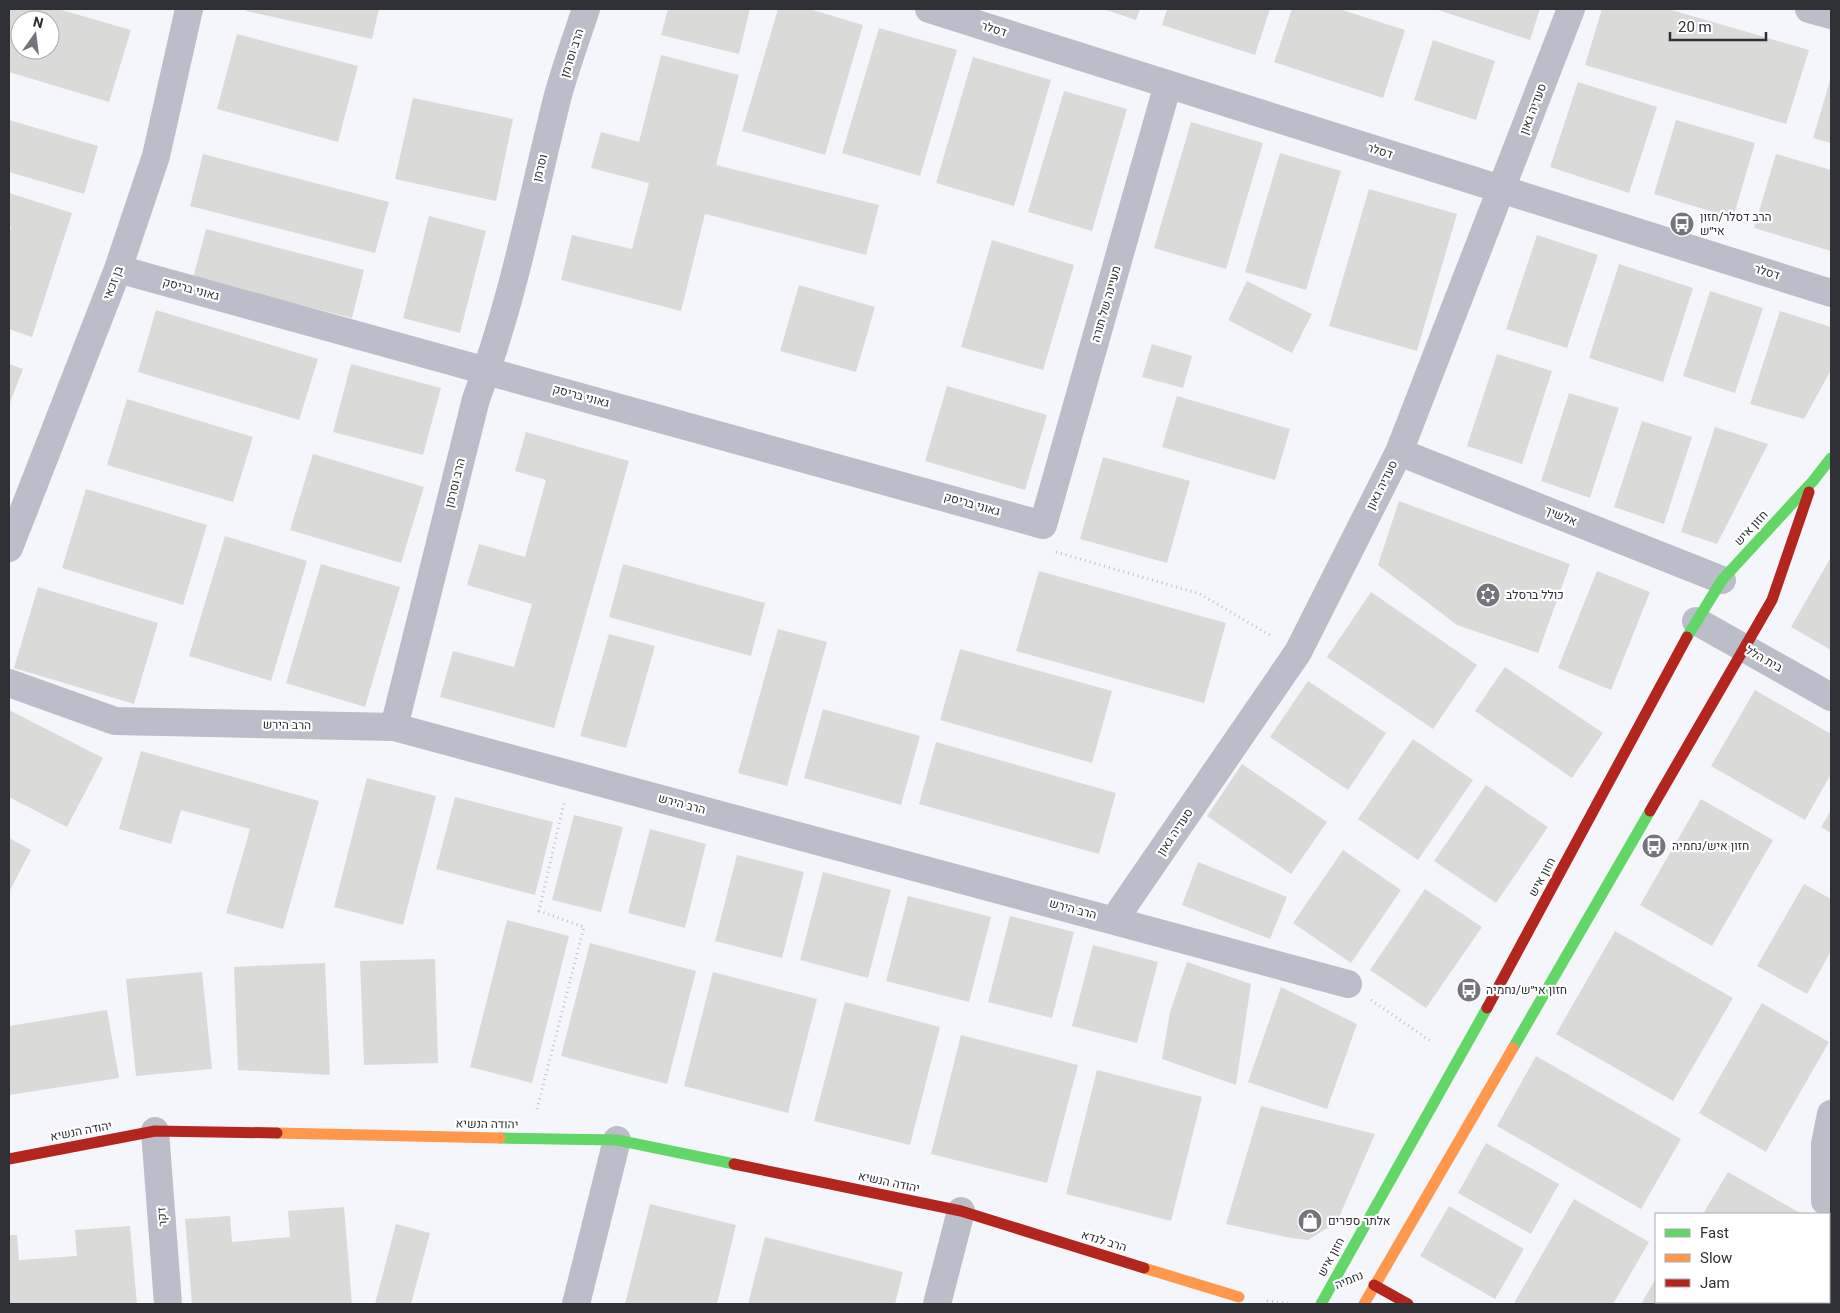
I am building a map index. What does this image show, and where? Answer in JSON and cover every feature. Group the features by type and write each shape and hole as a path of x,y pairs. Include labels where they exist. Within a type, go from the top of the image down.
{"street":[{"name":"בן זכאי","path":"9,548 118,269 156,156 190,9"},
{"name":"הרב וסרמן","path":"558,96 586,9"},
{"name":"דסלר","path":"929,9 1831,293"},
{"name":"סעדיה גאון","path":"1114,920 1298,652 1399,452 1571,9"},
{"path":"1809,9 1831,15"},
{"name":"מעיינה של תורה","path":"1044,525 1168,84"},
{"name":"וסרמן","path":"523,240 558,96"},
{"name":"הרב וסרמן","path":"394,727 476,398 487,370 523,240"},
{"name":"גאוני בריסק","path":"118,269 1044,525"},
{"name":"אלשיך","path":"1399,452 1722,580"},
{"name":"חזון איש","path":"1320,1304 1458,1059 1696,621 1722,580 1813,481 1831,458"},
{"name":"חזון איש","path":"1364,1304 1772,600 1813,481"},
{"name":"בית הלל","path":"1696,621 1831,697"},
{"name":"הרב הירש","path":"9,683 115,721 394,727 1348,984"},
{"path":"1831,1114 1825,1144 1825,1201 1831,1206"},
{"name":"יהודה הנשיא","path":"9,1159 155,1130 617,1140 961,1211"},
{"name":"דקר","path":"155,1130 168,1304"},
{"path":"576,1304 617,1140"},
{"path":"938,1304 961,1211"},
{"name":"הרב לנדא","path":"961,1211 1239,1297"},
{"name":"נחמיה","path":"1358,1291 1374,1285 1408,1304"}],"path":[{"path":"1044,525 1049,550 1200,594 1298,652"},
{"path":"530,1138 584,927 539,911 571,774"},
{"path":"1348,984 1458,1059"}],"building":[{"path":"9,9 58,9 131,30 109,102 9,72"},
{"path":"247,9 379,9 372,39 246,11"},
{"path":"668,9 750,9 739,54 661,35"},
{"path":"778,9 809,9 863,25 825,155 742,131"},
{"path":"1103,9 1140,9 1136,20"},
{"path":"1167,9 1270,9 1255,55 1162,25"},
{"path":"1292,9 1339,9 1405,30 1383,98 1274,62"},
{"path":"1435,9 1540,9 1530,40"},
{"path":"1602,9 1668,9 1809,50 1786,124 1585,65"},
{"path":"879,28 957,50 920,176 842,153"},
{"path":"237,34 358,66 338,142 217,109"},
{"path":"1433,40 1495,61 1476,120 1414,100"},
{"path":"661,55 739,75 716,165 879,205 866,255 705,214 681,311 561,280 572,235 632,249 649,183 591,168 601,132 639,142"},
{"path":"973,57 1051,80 1014,206 936,183"},
{"path":"1831,77 1831,143 1813,138"},
{"path":"1578,82 1657,107 1629,193 1550,167"},
{"path":"1064,91 1127,109 1092,231 1028,212"},
{"path":"413,98 513,119 496,201 395,179"},
{"path":"9,120 98,146 84,194 9,172"},
{"path":"1676,120 1755,143 1733,218 1654,194"},
{"path":"1191,122 1263,143 1226,269 1154,248"},
{"path":"1280,153 1341,171 1306,290 1245,272"},
{"path":"203,154 389,202 375,253 190,206"},
{"path":"1776,154 1831,170 1831,251 1754,228"},
{"path":"1369,189 1457,214 1417,351 1329,326"},
{"path":"9,193 72,213 32,337 9,329 9,235 11,227 9,226"},
{"path":"429,216 486,231 460,333 403,318"},
{"path":"206,229 364,270 352,318 193,278"},
{"path":"1537,235 1598,255 1567,348 1506,329"},
{"path":"992,240 1074,265 1043,370 961,347"},
{"path":"1619,264 1693,288 1663,382 1589,358"},
{"path":"1247,281 1312,314 1292,353 1228,320"},
{"path":"799,285 875,307 856,372 780,351"},
{"path":"1710,291 1763,308 1735,393 1683,376"},
{"path":"156,310 318,359 299,420 138,372"},
{"path":"1780,311 1831,327 1831,370 1804,419 1750,404"},
{"path":"1152,344 1192,356 1183,388 1142,377"},
{"path":"1497,354 1552,371 1522,464 1467,446"},
{"path":"9,364 23,369 9,405"},
{"path":"351,364 441,388 423,455 333,432"},
{"path":"947,386 1047,415 1025,490 925,461"},
{"path":"1569,393 1619,408 1590,498 1541,481"},
{"path":"1177,396 1290,429 1275,480 1162,447"},
{"path":"127,399 253,437 233,502 107,465"},
{"path":"1642,421 1692,437 1664,524 1614,507"},
{"path":"1715,427 1768,444 1717,544 1681,532"},
{"path":"526,432 629,461 554,728 440,697 453,651 514,667 532,604 467,585 479,544 525,557 546,480 515,471"},
{"path":"313,454 424,487 401,563 290,530"},
{"path":"1103,457 1190,481 1167,563 1080,539"},
{"path":"86,489 207,525 183,605 62,568"},
{"name":"כולל ברסלב","path":"1399,501 1570,564 1538,653 1457,625 1378,565"},
{"path":"225,536 307,561 271,681 189,656"},
{"path":"1831,557 1831,650 1791,627"},
{"path":"321,564 400,587 365,707 286,683"},
{"path":"623,564 765,603 751,656 609,617"},
{"path":"1039,571 1226,623 1204,703 1016,651"},
{"path":"1597,571 1650,592 1611,690 1558,668"},
{"path":"38,587 158,623 134,704 14,668"},
{"path":"1371,592 1477,665 1433,729 1327,657"},
{"path":"778,629 827,642 787,786 738,773"},
{"path":"609,634 655,646 626,748 580,736"},
{"path":"960,649 1112,691 1092,763 940,720"},
{"path":"1505,667 1603,733 1572,778 1475,711"},
{"path":"1308,681 1386,733 1348,790 1270,737"},
{"path":"1755,690 1831,734 1831,774 1805,820 1711,766"},
{"path":"823,709 920,736 901,805 804,778"},
{"path":"9,710 103,758 67,827 9,797"},
{"path":"1413,739 1473,780 1418,860 1358,819"},
{"path":"936,742 1116,793 1099,854 919,804"},
{"path":"141,751 319,801 283,929 226,913 250,829 181,810 171,844 119,829"},
{"path":"1242,764 1327,822 1291,874 1207,816"},
{"path":"367,778 436,796 403,925 334,907"},
{"path":"1486,785 1548,827 1496,903 1434,861"},
{"path":"455,797 553,822 535,895 436,869"},
{"path":"1701,799 1773,840 1712,946 1640,905"},
{"path":"1831,810 1831,833 1821,827"},
{"path":"574,815 623,827 601,912 552,900"},
{"path":"650,829 706,844 685,928 628,913"},
{"path":"9,838 31,850 9,892"},
{"path":"1343,850 1401,890 1351,963 1293,923"},
{"path":"737,855 804,872 782,958 715,941"},
{"path":"1198,862 1287,897 1270,939 1182,905"},
{"path":"823,872 891,890 868,978 800,960"},
{"path":"1804,884 1831,899 1831,951 1807,994 1757,966"},
{"path":"1425,889 1482,927 1426,1008 1370,970"},
{"path":"908,896 991,917 969,1002 886,981"},
{"path":"1010,916 1074,932 1052,1018 988,1002"},
{"path":"507,920 569,936 532,1083 470,1067"},
{"path":"1615,931 1733,998 1673,1101 1556,1034"},
{"path":"590,943 696,971 667,1084 561,1056"},
{"path":"1093,945 1158,962 1137,1043 1072,1026"},
{"path":"435,959 438,1063 364,1065 360,961"},
{"path":"1187,962 1251,984 1236,1085 1162,1059 1170,1012"},
{"path":"325,963 330,1075 238,1070 234,967"},
{"path":"202,972 212,1069 136,1076 126,979"},
{"path":"713,972 817,999 788,1113 684,1086"},
{"path":"1281,987 1357,1024 1327,1109 1248,1082"},
{"path":"845,1002 940,1027 910,1145 814,1121"},
{"path":"1762,1003 1829,1042 1766,1152 1699,1113"},
{"path":"107,1010 119,1078 9,1095 9,1026"},
{"path":"961,1035 1078,1065 1047,1183 931,1154"},
{"path":"1536,1056 1681,1139 1641,1209 1497,1126"},
{"path":"1097,1070 1202,1097 1171,1221 1066,1194"},
{"path":"1261,1106 1375,1134 1337,1222 1308,1240 1226,1224"},
{"path":"1486,1143 1559,1184 1531,1234 1458,1193"},
{"path":"1728,1172 1800,1213 1704,1213"},
{"path":"1574,1199 1649,1242 1613,1304 1514,1303"},
{"path":"650,1204 736,1225 717,1304 625,1304"},
{"path":"1449,1206 1524,1249 1495,1299 1420,1256"},
{"path":"344,1207 352,1304 192,1304 185,1219 230,1216 232,1242 290,1237 288,1211"},
{"path":"396,1224 430,1233 411,1304 375,1304"},
{"path":"130,1226 137,1304 9,1304 9,1235 17,1235 19,1260 77,1256 75,1230"},
{"path":"765,1237 903,1272 895,1304 748,1304"},
{"path":"1655,1280 1655,1303 1740,1303 1739,1304 1641,1304"}],"traffic: fast":[{"path":"1687,637 1722,580 1813,481 1831,458"},
{"path":"1513,1048 1650,811"},
{"path":"1321,1304 1487,1008"},
{"path":"500,1138 617,1140 734,1164"}],"traffic: slow":[{"path":"1364,1304 1513,1048"},
{"path":"277,1133 500,1138"},
{"path":"1144,1268 1239,1297"}],"traffic: jam":[{"path":"1650,811 1772,600 1809,492"},
{"path":"1487,1008 1687,637"},
{"path":"9,1159 155,1131 277,1133"},
{"path":"734,1164 961,1211 1144,1268"},
{"path":"1374,1285 1408,1304"}],"place":[{"name":"הרב דסלר/חזון אי״ש","path":"1682,224"},
{"name":"כולל ברסלב","path":"1488,595"},
{"name":"חזון איש/נחמיה","path":"1654,846"},
{"name":"חזון אי״ש/נחמיה","path":"1469,990"},
{"name":"אלתר ספרים","path":"1310,1221"}]}
